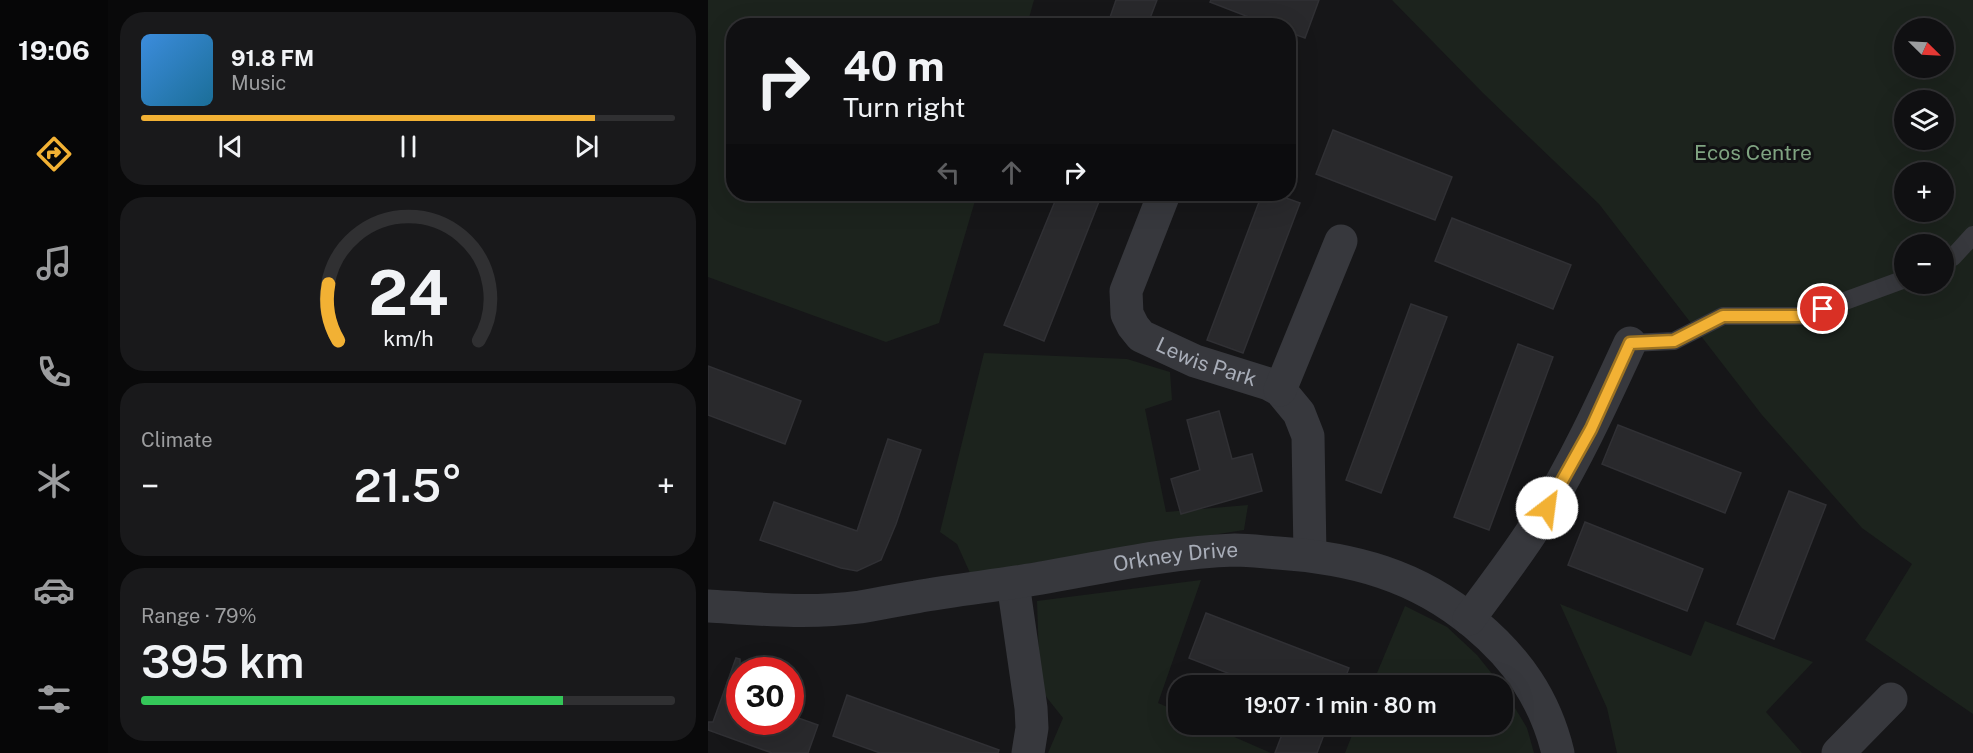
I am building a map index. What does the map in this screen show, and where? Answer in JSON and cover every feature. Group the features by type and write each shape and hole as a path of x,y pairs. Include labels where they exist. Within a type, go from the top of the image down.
{"street":[{"name":"Lewis Park","path":"1161,201 1126,291 1126,309 1133,326 1144,338 1195,361 1257,379 1280,390 1299,412 1308,436 1310,555"},
{"name":"Lewis Park","path":"1280,390 1341,241"},
{"path":"1469,619 1520,550 1556,492 1591,429 1630,343"},
{"name":"Orkney Drive","path":"708,606 785,611 836,609 1013,583 1152,558 1236,550 1310,555 1349,561 1425,590 1469,619 1503,649 1530,682 1551,728 1558,753"},
{"path":"1013,583 1031,708 1032,728 1028,753"},
{"path":"1838,753 1891,699"}],"lane":[{"path":"1954,256 1973,235"},
{"path":"1630,343 1674,341 1723,316 1804,316 1894,283"}],"green space":[{"path":"708,0 1034,0 1029,18 726,18 726,201 975,201 939,323 886,342 708,277"},
{"name":"Ecos Centre","path":"1392,0 1973,0 1973,714 1865,640 1912,564 1862,528 1762,415 1599,204 1483,93"},
{"path":"984,353 1127,359 1170,372 1172,400 1145,409 1166,512 1248,505 1244,530 970,573 957,544 940,532"},
{"path":"1201,580 1158,703 1168,707 1168,735 1230,735 1271,753 1048,753 1063,718 1040,689 1037,601"},
{"path":"1560,604 1691,656 1705,621 1813,662 1766,712 1802,753 1617,753 1607,708"},
{"path":"1405,606 1447,627 1477,655 1493,675 1376,675"},
{"path":"1513,705 1527,728 1534,753 1345,753 1352,735 1513,735"}],"building":[{"path":"1116,0 1157,0 1150,18 1110,18"},
{"path":"1211,0 1319,0 1305,38 1296,35 1296,18 1251,18 1210,2"},
{"path":"1333,130 1452,177 1435,220 1316,174"},
{"path":"1055,201 1099,201 1044,341 1004,325"},
{"path":"1259,201 1300,203 1243,353 1207,340"},
{"path":"1452,218 1571,265 1553,309 1435,261"},
{"path":"1411,304 1447,317 1381,493 1346,480"},
{"path":"1518,344 1553,357 1489,530 1454,517"},
{"path":"708,366 801,401 785,444 708,415"},
{"path":"1219,411 1232,459 1252,454 1262,491 1181,514 1171,479 1200,470 1187,420"},
{"path":"1618,425 1741,473 1725,513 1602,464"},
{"path":"888,439 921,450 881,560 857,571 841,568 760,540 774,502 857,531"},
{"path":"1789,491 1826,505 1774,639 1737,624"},
{"path":"1585,522 1703,569 1687,611 1568,565"},
{"path":"1206,613 1349,668 1346,675 1233,675 1189,658"},
{"path":"726,686 726,735 804,735 804,720 818,725 808,753 772,753 708,730 708,722 713,722"},
{"path":"847,695 999,750 998,753 880,753 833,736"},
{"path":"1282,735 1324,735 1317,753 1275,753"}],"route":[{"path":"1547,508 1591,429 1630,343 1674,341 1723,316 1804,316 1823,309"}]}
